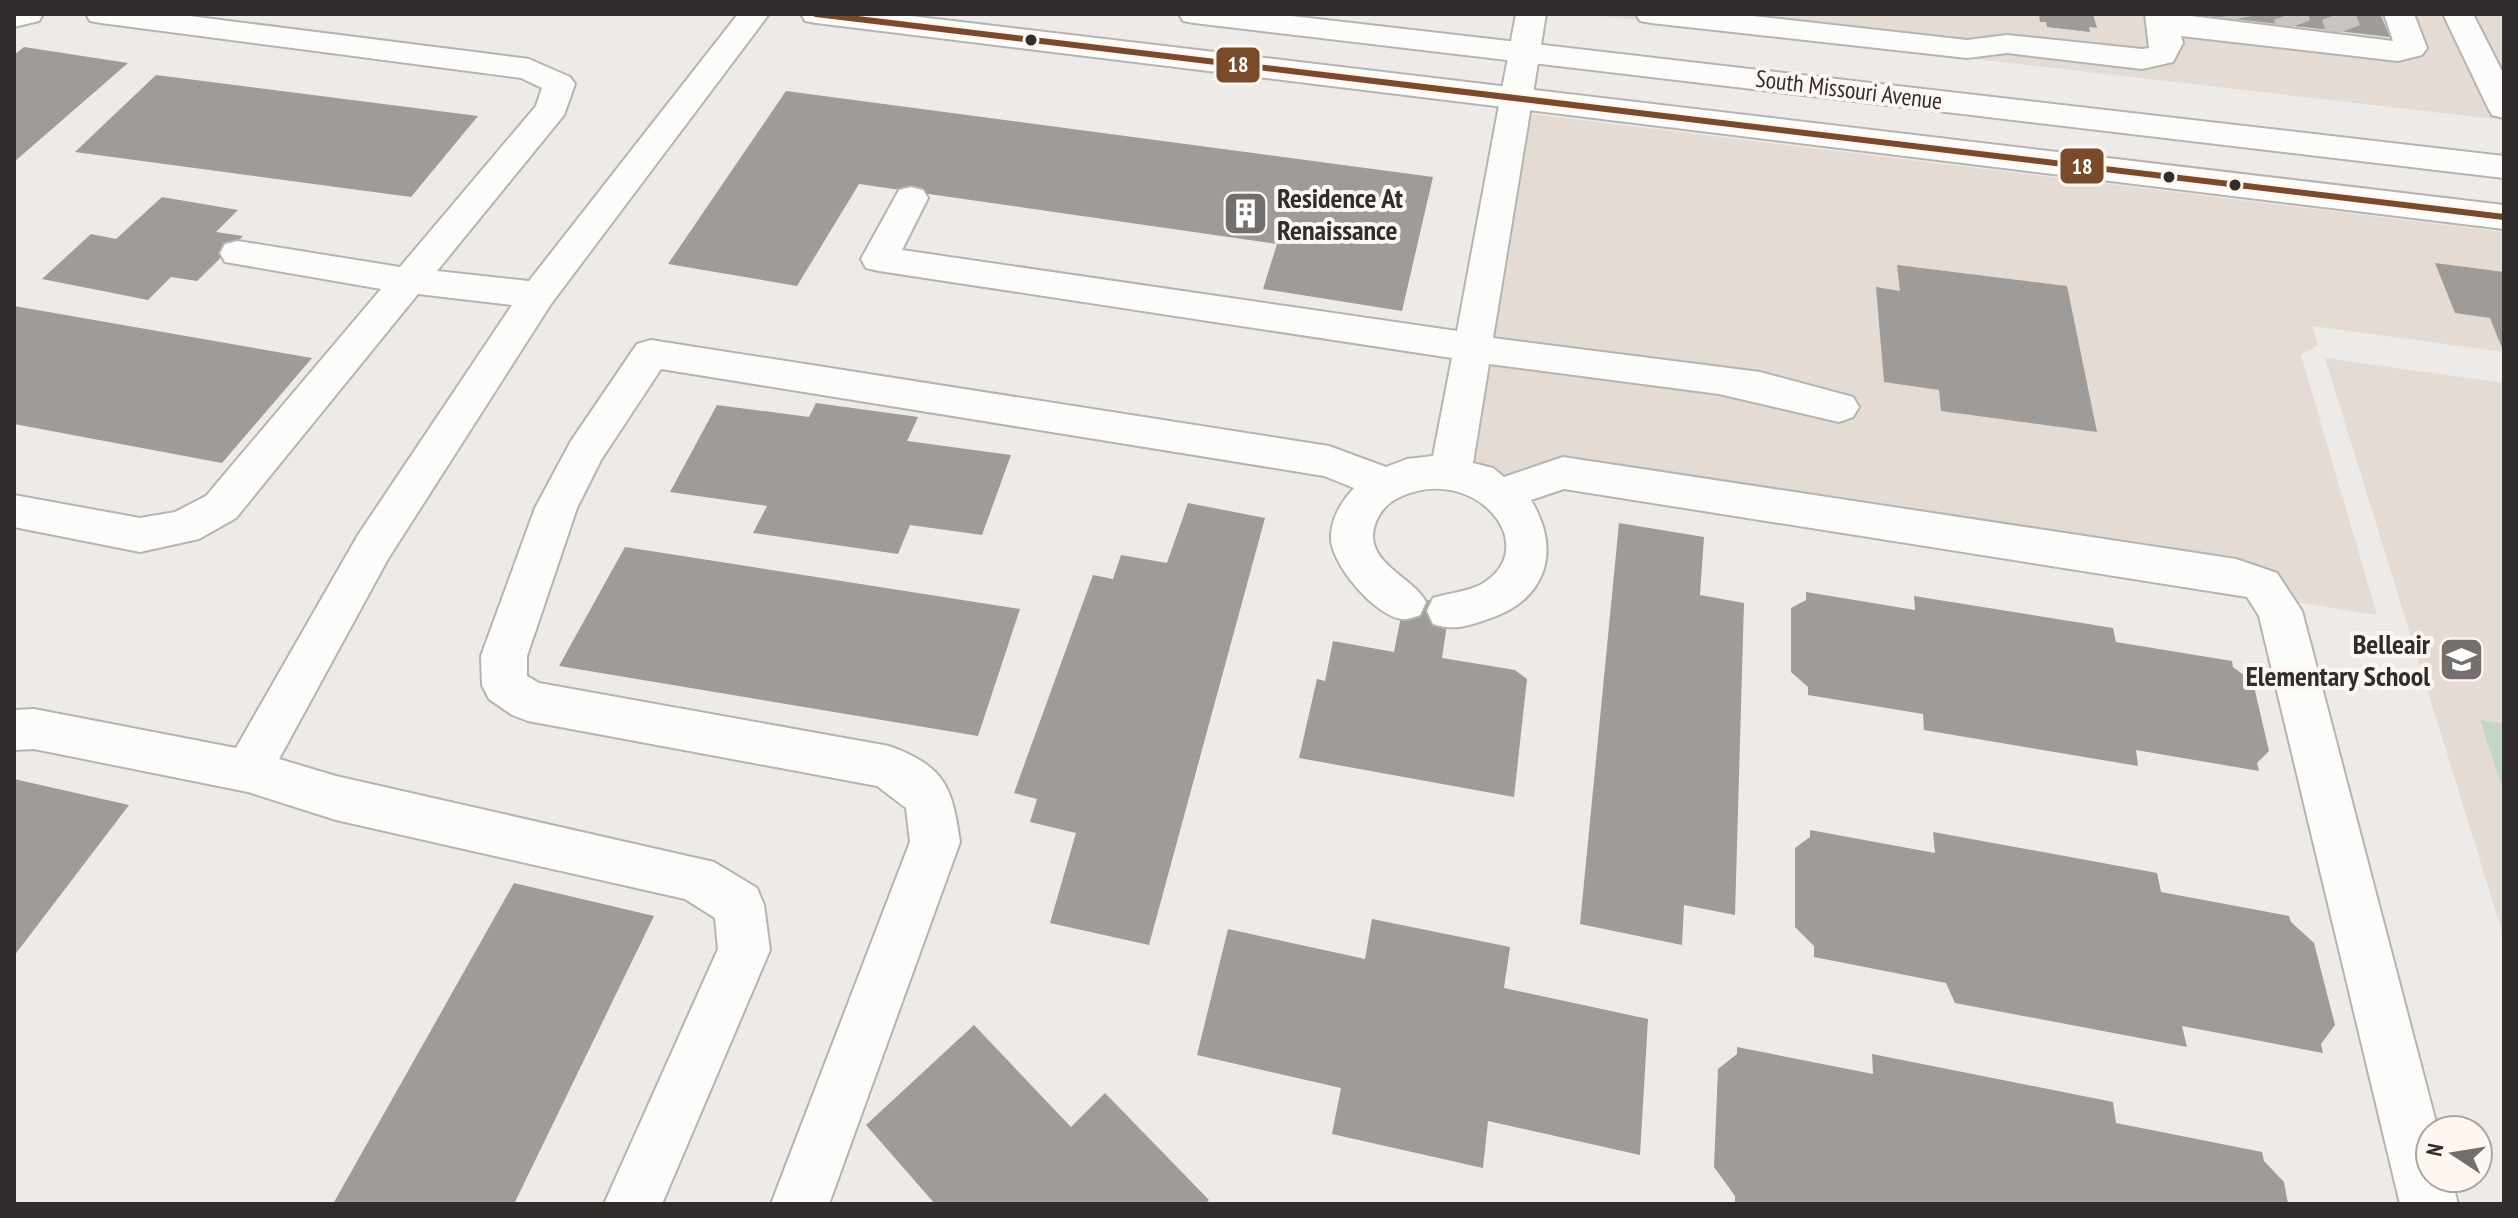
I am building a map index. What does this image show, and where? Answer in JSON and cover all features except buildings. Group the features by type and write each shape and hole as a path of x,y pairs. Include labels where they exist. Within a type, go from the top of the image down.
{"main road":[{"path":"14,18 28,14"},
{"path":"14,511 140,535 184,527 221,507 552,108 559,84 529,69 101,14"},
{"path":"248,771 373,547 538,295 754,14"},
{"name":"South Missouri Avenue","path":"816,14 2504,217"},
{"name":"South Missouri Avenue","path":"1194,14 2504,167"},
{"path":"1451,472 1531,14"},
{"path":"1651,14 1891,27 1967,49 2012,29 2142,59 2162,55 2167,43 2161,19 2296,33 2406,50 2411,48 2410,38 2399,14"},
{"path":"2458,14 2504,108"},
{"path":"2237,19 2296,33 2344,31"},
{"path":"911,198 879,259 1517,355 1788,389 1839,407"},
{"path":"238,253 410,281 538,295"},
{"path":"800,1204 935,842 929,797 889,767 528,701 505,685 504,656 556,508 585,452 651,354 1329,461 1384,483"},
{"path":"1404,602 1379,587 1360,567 1351,543 1353,521 1364,499 1384,483 1404,474 1451,472 1478,480 1502,494 1519,515 1527,538 1525,561 1513,583 1486,605 1449,611"},
{"path":"1502,494 1563,473 2236,576 2262,585 2280,611 2429,1204"},
{"path":"14,730 34,729 248,771 336,798 696,878 739,905 744,950 633,1204"}],"shaded area":[{"path":"1584,14 2504,14 2504,120"},
{"path":"1505,111 2504,232 2504,352 2312,326 2318,345 2301,355 2377,615 1450,468"},
{"name":"Belleair Elementary School","path":"2325,358 2504,383 2504,938"}],"green space":[{"path":"2480,720 2504,724 2504,793"}],"tunnel":[{"path":"2236,14 2237,19"},
{"path":"2290,14 2294,26"},
{"path":"2338,14 2344,31"}],"transit line":[{"name":"18","path":"816,14 2504,217"}],"place":[{"name":"Residence At Renaissance","path":"1246,214"},
{"name":"Belleair Elementary School","path":"2461,660"}]}
